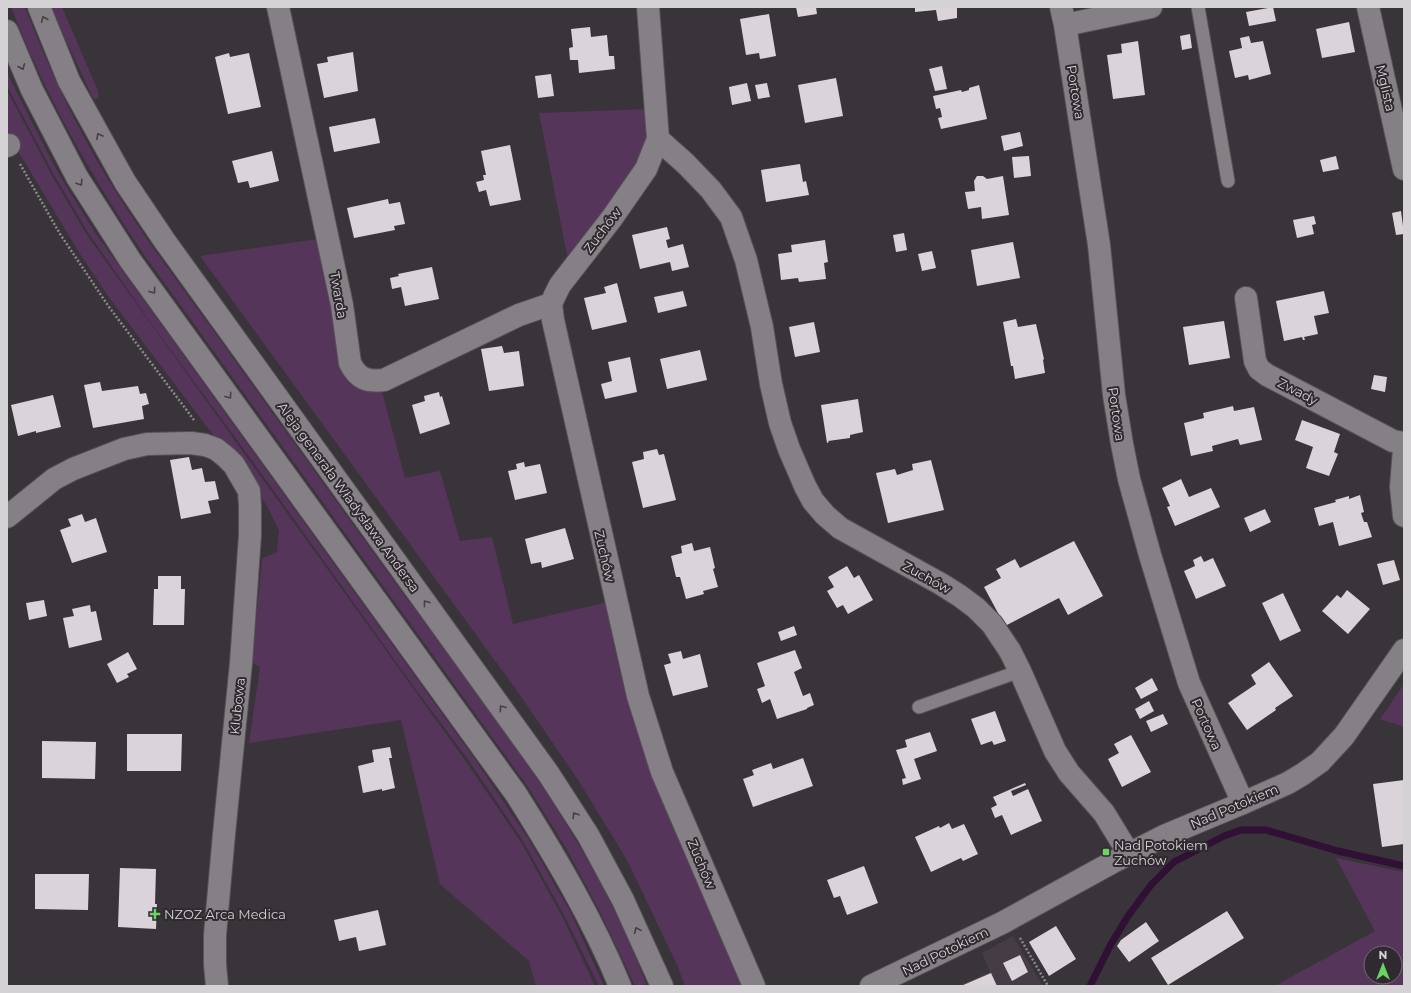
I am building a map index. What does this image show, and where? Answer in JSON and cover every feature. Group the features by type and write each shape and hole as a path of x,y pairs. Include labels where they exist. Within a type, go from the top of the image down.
{"street":[{"name":"Aleja generała Władysława Andersa","path":"39,7 69,81 125,182 168,247 548,773 588,835 619,893 662,986"},
{"name":"Twarda","path":"278,7 342,305 350,363 354,372 364,379 373,382 384,380 519,315 551,304"},
{"name":"Zuchów","path":"648,7 658,139 646,169 612,218 560,286 551,304 553,320 582,452 638,696 662,772 754,986"},
{"path":"1063,16 1151,7"},
{"name":"Mglista","path":"1368,7 1404,169"},
{"name":"Portowa","path":"1063,16 1099,245 1114,395 1129,478 1150,555 1189,683 1243,803"},
{"path":"7,31 32,90 77,177 130,260 516,794 556,857 588,915 619,982"},
{"name":"Zuchów","path":"658,139 686,164 711,190 731,217 746,260 762,327 771,384 780,423 804,486 813,501 825,515 840,528 941,584 976,608 992,624 1020,671 1055,751 1069,773 1104,813 1129,854"},
{"name":"Zwady","path":"1246,298 1255,361 1259,370 1393,441 1404,443"},
{"path":"7,517 54,479 73,469 112,453 147,444 172,442 205,445"},
{"name":"Klubowa","path":"205,445 216,449 234,465 249,491 250,506 250,535 241,663 215,935 217,986"},
{"path":"1404,449 1401,487 1404,516"},
{"name":"Nad Potokiem","path":"871,986 945,952 1002,923 1164,836 1288,783 1303,774 1320,762 1344,736 1404,650"}],"lane":[{"path":"1198,7 1228,181"},
{"path":"919,707 1020,671"}],"path":[{"path":"8,145 60,234 109,308 203,432 205,445"},
{"path":"1016,932 1048,986"}],"shaded area":[{"path":"11,7 25,7 57,83 81,132 108,180 154,249 507,735 540,783 571,832 599,882 625,933 647,986 635,986 600,912 566,848 528,787 145,256 125,226 88,166 54,104 24,40"},
{"path":"52,7 62,7 98,91 98,98 94,100 61,30"},
{"path":"7,70 12,83 57,171 94,231 474,758 528,838 571,913 604,986 599,986 565,917 523,841 469,761 153,326 89,234 53,173 7,86"},
{"path":"7,90 51,174 87,235 467,763 521,842 563,918 595,986 536,986 529,961 440,884 401,720 249,743 260,667 252,663 262,559 277,552 279,531 253,482 220,444 108,296 80,254 12,141 7,130"},
{"path":"649,109 650,138 638,168 568,260 539,113"},
{"path":"324,238 339,349 381,388 405,478 440,471 460,541 492,537 513,624 608,602 744,984 740,986 685,986 677,965 627,860 578,780 520,695 200,256"},
{"path":"1404,684 1404,727 1380,719"},
{"path":"1336,858 1404,872 1404,986 1275,986 1375,931"},
{"path":"1013,936 1043,986 957,986 990,972 982,953"}],"building":[{"path":"796,7 816,7 817,14 798,17"},
{"path":"915,7 957,7 957,18 938,21 936,10 915,12"},
{"path":"1273,7 1276,21 1249,26 1246,12"},
{"path":"769,14 776,56 760,59 759,53 746,55 740,19"},
{"path":"1349,22 1355,52 1322,58 1316,29"},
{"path":"590,27 591,37 607,35 609,56 614,56 615,69 579,73 578,60 570,60 569,48 573,47 571,29"},
{"path":"1190,34 1192,48 1182,50 1180,36"},
{"path":"1249,36 1251,43 1263,41 1271,74 1249,80 1248,75 1235,78 1229,51 1242,48 1240,38"},
{"path":"1138,41 1145,95 1113,99 1107,55 1122,53 1121,44"},
{"path":"353,52 358,91 324,98 317,64 328,62 327,57"},
{"path":"229,53 230,57 249,53 261,107 228,114 215,57"},
{"path":"942,66 947,89 935,91 929,69"},
{"path":"551,74 554,96 538,98 535,76"},
{"path":"836,78 843,116 805,123 798,85"},
{"path":"747,83 751,101 732,105 729,87"},
{"path":"767,83 770,97 758,99 755,85"},
{"path":"979,85 987,119 941,129 938,118 942,117 940,108 936,109 933,96 961,90 962,92"},
{"path":"375,118 380,143 334,152 329,127"},
{"path":"1020,132 1023,146 1004,151 1001,136"},
{"path":"510,145 521,200 490,206 486,190 479,192 476,182 484,180 483,175 486,175 481,151"},
{"path":"272,151 279,181 250,188 248,181 238,183 232,161"},
{"path":"1029,156 1031,176 1014,178 1012,157"},
{"path":"1336,156 1339,169 1323,172 1320,160"},
{"path":"800,164 803,182 806,181 809,195 766,202 761,170"},
{"path":"977,176 983,176 987,179 1003,176 1009,215 982,219 981,207 968,209 965,192 975,191 974,181"},
{"path":"388,199 389,204 400,202 405,224 394,226 395,230 354,238 347,208"},
{"path":"1401,211 1404,234 1396,235 1392,213"},
{"path":"1314,216 1316,224 1312,225 1314,234 1297,238 1293,220"},
{"path":"667,227 670,239 666,240 668,248 683,244 689,267 672,271 670,262 640,269 632,235"},
{"path":"904,233 907,250 896,252 893,235"},
{"path":"825,240 828,262 824,263 826,279 799,282 798,278 781,280 778,254 792,252 791,245"},
{"path":"1013,242 1020,278 977,286 971,250"},
{"path":"932,251 936,268 922,271 918,254"},
{"path":"432,267 439,299 405,306 401,287 392,289 390,278 399,276 398,274"},
{"path":"617,283 627,322 592,330 584,298 606,293 604,287"},
{"path":"683,291 687,306 658,313 654,297"},
{"path":"1324,291 1329,313 1314,316 1318,334 1304,337 1305,340 1303,340 1302,337 1284,341 1276,301"},
{"path":"1016,319 1018,327 1036,324 1044,359 1045,373 1015,379 1013,366 1011,366 1003,322"},
{"path":"1224,321 1230,358 1189,365 1183,327"},
{"path":"814,322 820,352 795,357 789,327"},
{"path":"502,346 504,353 519,351 524,386 489,391 481,349"},
{"path":"700,350 707,380 667,389 660,359"},
{"path":"630,357 637,392 605,399 601,384 612,381 608,362"},
{"path":"1374,375 1387,377 1385,392 1371,389"},
{"path":"100,382 102,391 138,386 140,394 146,393 149,404 142,406 144,419 93,428 84,385"},
{"path":"439,392 440,397 442,396 450,424 420,434 412,405 425,401 424,396"},
{"path":"53,395 61,427 36,433 36,431 18,436 11,405"},
{"path":"858,399 863,432 850,435 850,438 828,441 829,442 827,443 821,405"},
{"path":"1233,406 1234,411 1254,407 1262,440 1240,445 1238,439 1212,446 1213,451 1191,456 1184,423 1204,418 1203,413"},
{"path":"1302,420 1340,434 1334,452 1338,454 1329,476 1306,468 1313,447 1295,440"},
{"path":"657,449 659,455 664,454 676,500 643,508 632,462 644,459 643,452"},
{"path":"189,457 192,470 202,468 205,482 215,481 219,499 208,501 211,513 181,519 170,460"},
{"path":"931,460 944,510 888,523 876,473 895,469 897,475 913,470 912,464"},
{"path":"524,462 525,467 540,464 547,493 515,500 508,471 517,469 516,464"},
{"path":"1181,479 1189,497 1211,488 1220,507 1175,526 1167,507 1170,506 1162,488"},
{"path":"1360,495 1364,512 1361,513 1364,522 1367,522 1372,537 1339,546 1333,522 1319,526 1314,508 1336,502 1335,500 1349,496 1349,499"},
{"path":"1265,509 1271,522 1250,532 1244,518"},
{"path":"82,514 85,522 96,518 107,552 72,563 60,530 71,526 68,519"},
{"path":"565,528 574,559 542,568 541,562 531,564 525,539"},
{"path":"1074,541 1103,596 1068,615 1059,598 1005,626 984,587 1001,578 996,569 1015,559 1020,568"},
{"path":"692,543 694,551 710,547 715,568 713,569 718,587 703,591 704,594 686,599 680,577 676,577 671,556 682,553 681,546"},
{"path":"1201,556 1204,562 1213,558 1226,586 1196,599 1184,571 1195,566 1193,560"},
{"path":"1394,560 1400,580 1383,585 1377,564"},
{"path":"847,566 854,578 859,575 873,600 848,614 843,605 837,608 827,591 834,587 828,577"},
{"path":"158,576 181,576 181,589 185,589 184,625 153,625 154,589 158,589"},
{"path":"1347,590 1370,609 1348,634 1322,611 1337,595 1341,598"},
{"path":"1283,593 1301,631 1280,641 1262,603"},
{"path":"44,600 47,616 29,620 26,603"},
{"path":"90,605 91,612 96,611 102,640 69,648 63,618 74,616 72,609"},
{"path":"794,626 797,635 781,641 778,632"},
{"path":"795,650 802,668 794,672 803,696 810,693 814,705 807,709 777,719 770,699 762,703 757,689 765,686 757,663"},
{"path":"681,651 683,659 700,654 708,687 673,696 664,665 671,663 668,654"},
{"path":"128,652 137,669 127,674 129,677 117,683 107,664"},
{"path":"1269,662 1293,696 1247,730 1228,703 1256,684 1251,675"},
{"path":"1152,678 1158,690 1141,699 1135,688"},
{"path":"1149,701 1154,711 1140,719 1135,709"},
{"path":"995,711 1006,741 994,745 992,741 981,745 971,719"},
{"path":"1163,714 1168,724 1151,732 1146,721"},
{"path":"930,732 937,751 914,759 921,779 903,785 902,779 906,778 896,750 907,747 905,740"},
{"path":"127,734 182,734 181,771 127,771"},
{"path":"1131,735 1151,772 1122,787 1108,759 1119,753 1114,744"},
{"path":"42,741 96,742 95,779 42,778"},
{"path":"390,747 392,758 389,758 395,788 363,793 358,766 374,762 372,750"},
{"path":"803,758 813,786 753,807 743,779 754,775 752,770 771,763 773,769"},
{"path":"1404,780 1404,844 1382,847 1373,784"},
{"path":"1025,783 1026,785 1011,791 1013,796 1028,789 1042,821 1011,835 1002,815 995,818 991,808 997,805 993,797"},
{"path":"949,823 952,829 964,824 978,854 963,861 961,858 931,872 915,837"},
{"path":"864,866 878,903 847,915 840,896 834,898 827,880"},
{"path":"120,868 156,869 156,929 118,927"},
{"path":"35,874 89,874 88,910 35,909"},
{"path":"378,910 386,945 359,951 356,937 339,941 334,920"},
{"path":"1227,911 1244,938 1168,985 1151,958"},
{"path":"1146,922 1159,941 1129,962 1117,946 1121,940"},
{"path":"1056,926 1076,959 1049,976 1029,942"},
{"path":"1020,955 1028,972 1012,981 1003,963"},
{"path":"991,973 997,986 961,986"}],"waterway":[{"path":"1090,986 1111,944 1128,916 1151,885 1174,862 1224,836 1241,830 1266,830 1338,851 1404,866"}],"place":[{"name":"Nad Potokiem Zuchów","path":"1106,852"},
{"name":"NZOZ Arca Medica","path":"155,914"}]}
